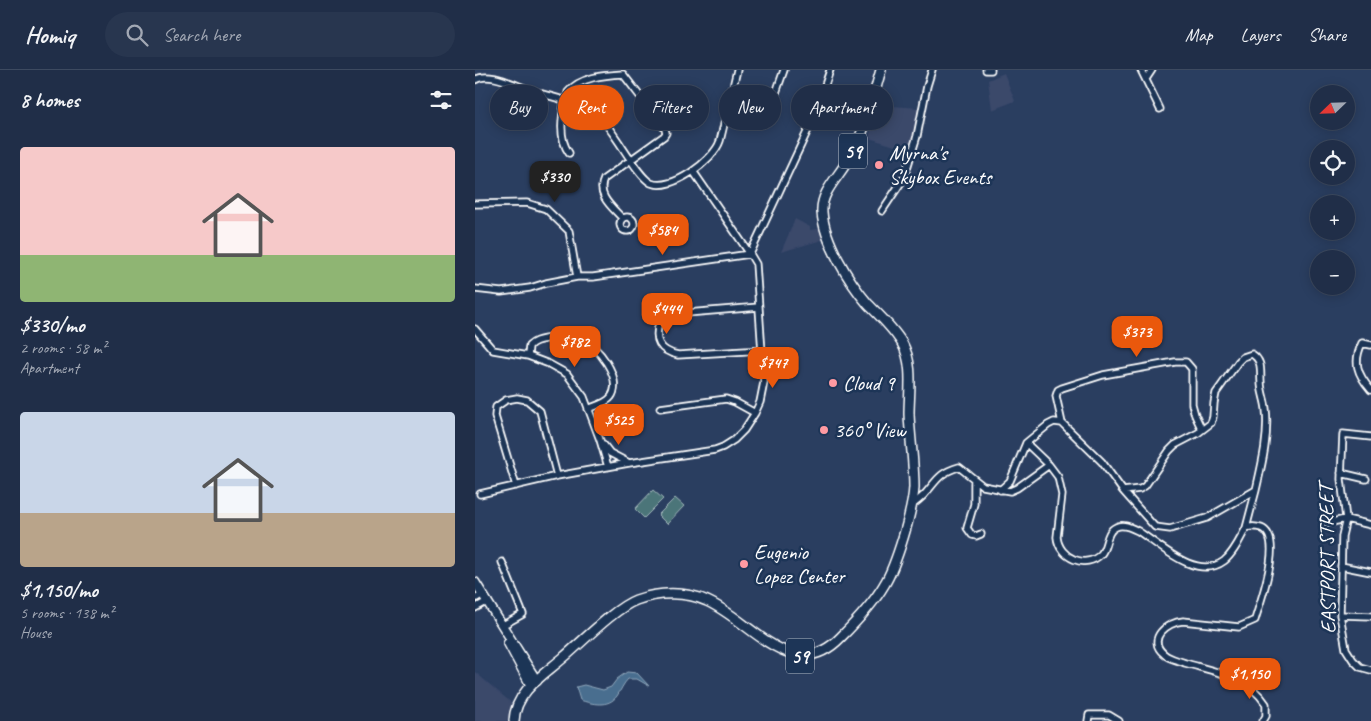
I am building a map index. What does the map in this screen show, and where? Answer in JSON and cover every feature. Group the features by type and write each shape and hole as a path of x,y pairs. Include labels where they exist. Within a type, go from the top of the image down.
{"main road":[{"name":"59","path":"514,721 517,706 534,684 630,603 644,597 683,594 706,600 784,652 803,656 818,654 839,639 883,588 901,540 914,488 907,353 896,334 865,301 844,269 828,236 822,211 827,191 859,140 881,70"}],"street":[{"path":"610,130 648,180 658,185 669,183 693,171 711,157 719,144 737,70"},
{"path":"779,85 784,70"},
{"path":"750,254 815,115 830,70"},
{"path":"882,211 905,178 917,136 931,70"},
{"path":"986,70 991,70"},
{"path":"1141,70 1160,109"},
{"path":"1146,79 1152,70"},
{"path":"573,85 585,80 611,75 625,75 665,130 664,136 606,176 602,183 602,194 622,218"},
{"path":"475,80 478,78 494,78 510,82 531,91 558,98"},
{"path":"562,130 564,146 569,153"},
{"path":"479,494 557,476 723,447 739,435 755,413 760,402 764,382 756,264 693,171"},
{"path":"475,204 527,203 546,209 569,231 577,277"},
{"path":"475,289 501,292 510,291 577,277 593,277 750,254"},
{"path":"759,307 675,314 659,323 657,333 658,342 663,348 670,353 678,355 763,350"},
{"path":"475,329 493,350 528,356 549,364 567,374 577,386 588,409 600,440 607,467"},
{"path":"528,356 529,346 538,340 574,336 582,338 593,345 604,358 614,378 615,390 611,398 588,409"},
{"path":"1371,345 1362,343 1357,354 1358,369 1363,381 1371,390"},
{"path":"1026,443 1049,465 1061,483 1062,495 1057,538 1062,552 1071,559 1085,561 1096,558 1102,553 1111,531 1119,526 1130,527 1138,531 1185,563 1208,568 1225,560 1235,548 1246,528 1262,465 1266,432 1266,409 1260,363 1257,357 1252,354 1248,355 1239,362 1216,393 1211,423 1175,445 1145,486 1140,489 1123,490"},
{"path":"1201,430 1192,404 1192,369 1186,362 1103,375 1062,388 1058,390 1056,396 1062,423 1102,462 1155,527 1170,529 1207,518 1256,490"},
{"path":"516,486 495,416 496,407 506,400 517,398 527,400 540,411 557,476"},
{"path":"660,408 727,400 735,402 755,413"},
{"path":"1000,490 1010,481 1026,443 1048,425 1054,422 1062,423"},
{"name":"EASTPORT STREET","path":"1371,438 1343,434 1341,473 1346,519 1342,536 1340,615 1346,649 1360,667 1371,670"},
{"path":"600,440 610,453 629,463"},
{"path":"911,506 923,496 938,476 959,467 983,486 1010,491 1049,465"},
{"path":"1341,473 1366,479"},
{"path":"973,479 974,504 967,528 971,535 981,534"},
{"path":"1327,523 1346,519 1371,525"},
{"path":"1246,528 1254,526 1263,528 1268,533 1271,550 1268,579 1255,620 1239,627 1183,621 1175,622 1167,625 1161,631 1157,643 1159,649 1169,658 1239,680 1251,687 1267,704 1267,716 1263,721"},
{"path":"502,562 523,614 503,625"},
{"path":"1341,566 1371,572"},
{"path":"475,582 478,595 486,602 503,625 513,646"},
{"path":"486,602 534,684"},
{"path":"475,608 486,602"},
{"path":"1340,615 1371,616"},
{"path":"1089,718 1109,715 1119,721"}],"shaded area":[{"path":"1004,73 1015,101 992,110 988,80"},
{"path":"893,106 921,108 911,151 869,138 871,130 893,130"},
{"path":"795,219 810,227 810,230 825,228 829,238 781,252"},
{"path":"475,672 514,705 511,721 475,721"},
{"path":"627,672 637,673 649,686 637,679 628,679 617,696 605,704 595,704 580,700 576,687 584,685 603,690 611,687 617,679"}],"green space":[{"path":"653,490 663,499 644,518 635,509"},
{"path":"675,498 684,506 667,524 658,515"}],"place":[{"name":"Myrna's Skybox Events","path":"879,165"},
{"name":"Cloud 9","path":"833,383"},
{"name":"360° View","path":"824,430"},
{"name":"Eugenio Lopez Center","path":"744,564"}]}
